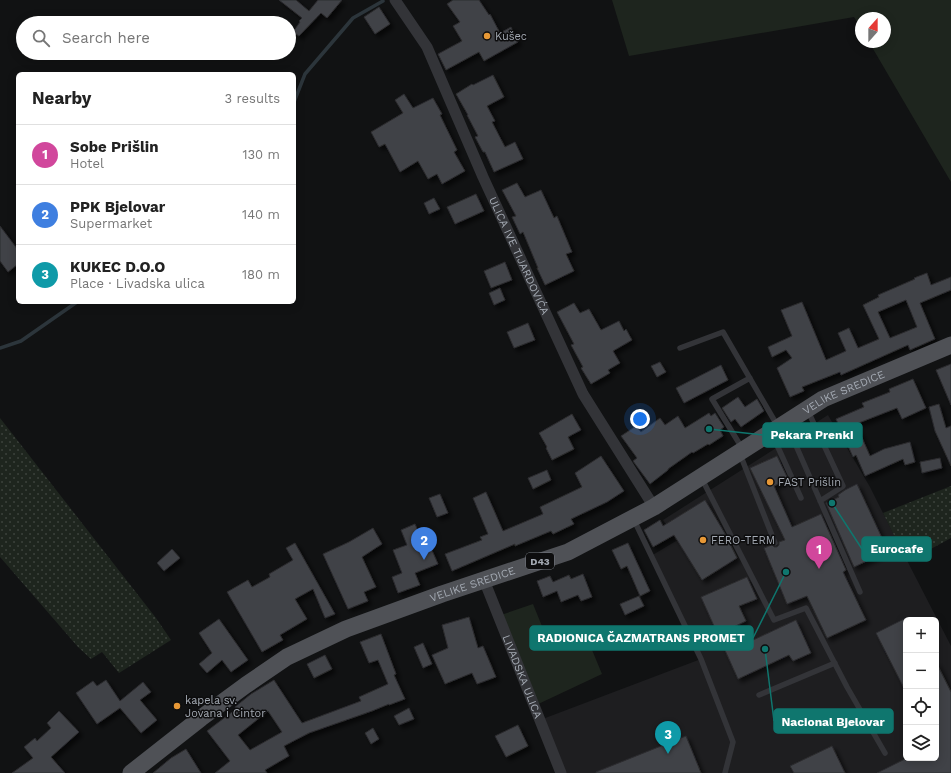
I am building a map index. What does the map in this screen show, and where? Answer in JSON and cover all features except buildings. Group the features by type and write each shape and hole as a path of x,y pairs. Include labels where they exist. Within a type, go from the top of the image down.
{"main road":[{"name":"VELIKE SREDICE","path":"131,773 246,685 287,657 346,629 442,594 568,552 654,507 823,399 951,345"}],"street":[{"name":"ULICA IVE TIJARDOVIĆA","path":"395,0 427,46 483,176 583,394 654,507"},
{"name":"LIVADSKA ULICA","path":"484,580 561,773"}],"lane":[{"path":"680,348 723,332 820,501 860,592"},
{"path":"750,378 712,399 741,451 775,543"},
{"path":"807,409 843,486 820,501"},
{"path":"778,427 801,498"},
{"path":"701,477 774,620 806,608 885,753"},
{"path":"633,518 701,659 733,742 725,773"},
{"path":"759,695 835,663"}],"shaded area":[{"path":"612,0 951,0 951,182 873,48 891,48 891,12 855,12 855,19 854,17 629,56"},
{"path":"828,415 870,487 936,617 903,617 903,761 939,761 939,623 951,646 951,773 561,773 540,720 701,659 651,556 676,541 663,520"},
{"path":"0,418 156,618 171,640 119,673 102,652 91,659 78,647 0,557"},
{"path":"951,486 951,538 907,562 883,513"},
{"path":"533,604 550,646 585,633 602,674 534,706 498,616"}],"waterway":[{"path":"296,97 305,74 353,18 383,1"},
{"path":"0,348 21,341 74,304"}],"place":[{"name":"Kušec","path":"487,36"},
{"name":"Pekara Prenki","path":"709,429"},
{"name":"FAST Prišlin","path":"770,482"},
{"name":"Eurocafe","path":"832,503"},
{"name":"FERO-TERM","path":"703,540"},
{"name":"PPK Bjelovar","path":"424,560"},
{"name":"Sobe Prišlin","path":"819,569"},
{"name":"RADIONICA ČAZMATRANS PROMET","path":"786,572"},
{"name":"Nacional Bjelovar","path":"765,649"},
{"name":"kapela sv. Jovana i Cintor","path":"177,706"},
{"name":"KUKEC D.O.O","path":"668,754"}]}
